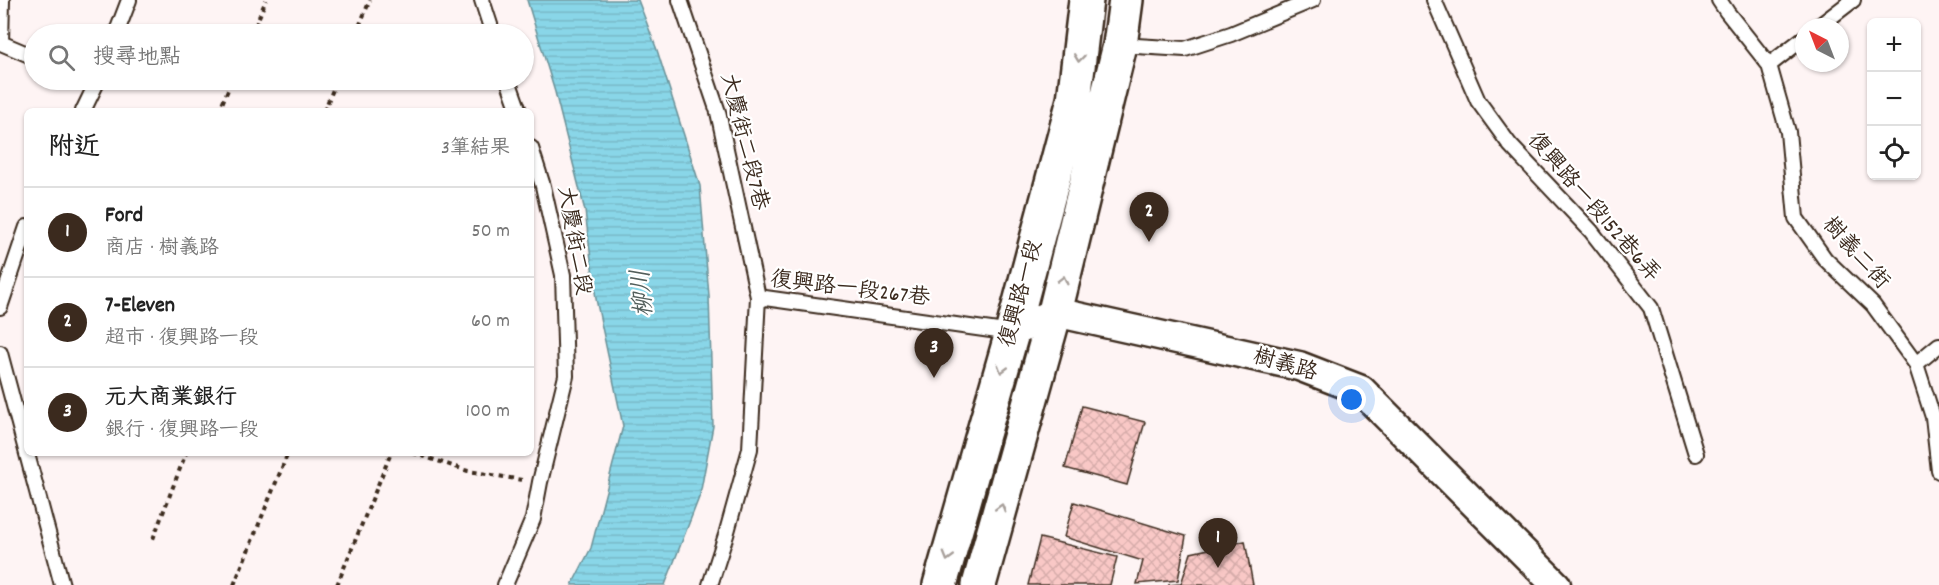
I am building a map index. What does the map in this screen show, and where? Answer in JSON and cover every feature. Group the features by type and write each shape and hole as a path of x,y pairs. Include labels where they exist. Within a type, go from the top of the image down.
{"main road":[{"name":"復興路一段","path":"940,585 1012,333 1074,100 1086,0"},
{"name":"復興路一段","path":"979,585 1055,312 1120,45 1126,0"}],"street":[{"path":"1012,333 1055,312"},
{"name":"樹義路","path":"1055,312 1299,366 1361,390 1557,585"}],"lane":[{"path":"2,0 2,43 24,53"},
{"path":"120,24 129,0"},
{"path":"482,0 490,24"},
{"name":"大慶街二段7巷","path":"680,0 718,112 758,297"},
{"path":"1120,45 1185,49 1231,34 1313,0"},
{"name":"復興路一段152巷6弄","path":"1434,0 1478,101 1510,146 1591,231 1652,309 1696,454"},
{"name":"樹義二街","path":"1719,0 1769,65 1788,132 1796,218 1825,259 1873,305 1916,364 1933,417 1939,471"},
{"path":"1830,18 1853,0"},
{"path":"1769,65 1795,45"},
{"path":"84,108 91,90"},
{"path":"512,90 518,108"},
{"name":"大慶街二段","path":"505,585 533,519 566,376 563,275 543,186 534,158"},
{"path":"0,307 24,236"},
{"name":"復興路一段267巷","path":"710,585 750,449 758,297 1012,333"},
{"path":"1916,364 1939,345"},
{"path":"0,353 24,443"},
{"path":"28,456 62,585"}],"path":[{"path":"256,24 266,0"},
{"path":"360,24 370,0"},
{"path":"220,108 228,90"},
{"path":"325,108 333,90"},
{"path":"153,539 185,456"},
{"path":"234,585 287,456"},
{"path":"338,585 390,456"},
{"path":"422,456 468,471 540,482"}],"water":[{"name":"柳川","path":"527,0 638,0 657,50 700,186 709,296 713,426 700,495 665,585 572,585 591,548 623,426 596,299 585,211 555,92"}],"building":[{"path":"1082,406 1145,422 1127,485 1065,468"},
{"path":"1074,502 1186,536 1178,580 1137,584 1143,561 1064,537"},
{"path":"1040,538 1117,557 1110,585 1028,585"},
{"path":"1245,541 1253,585 1168,585 1181,584 1191,553"}],"place":[{"name":"7-Eleven","path":"1149,242"},
{"name":"元大商業銀行","path":"934,378"},
{"name":"Ford","path":"1218,568"}]}
